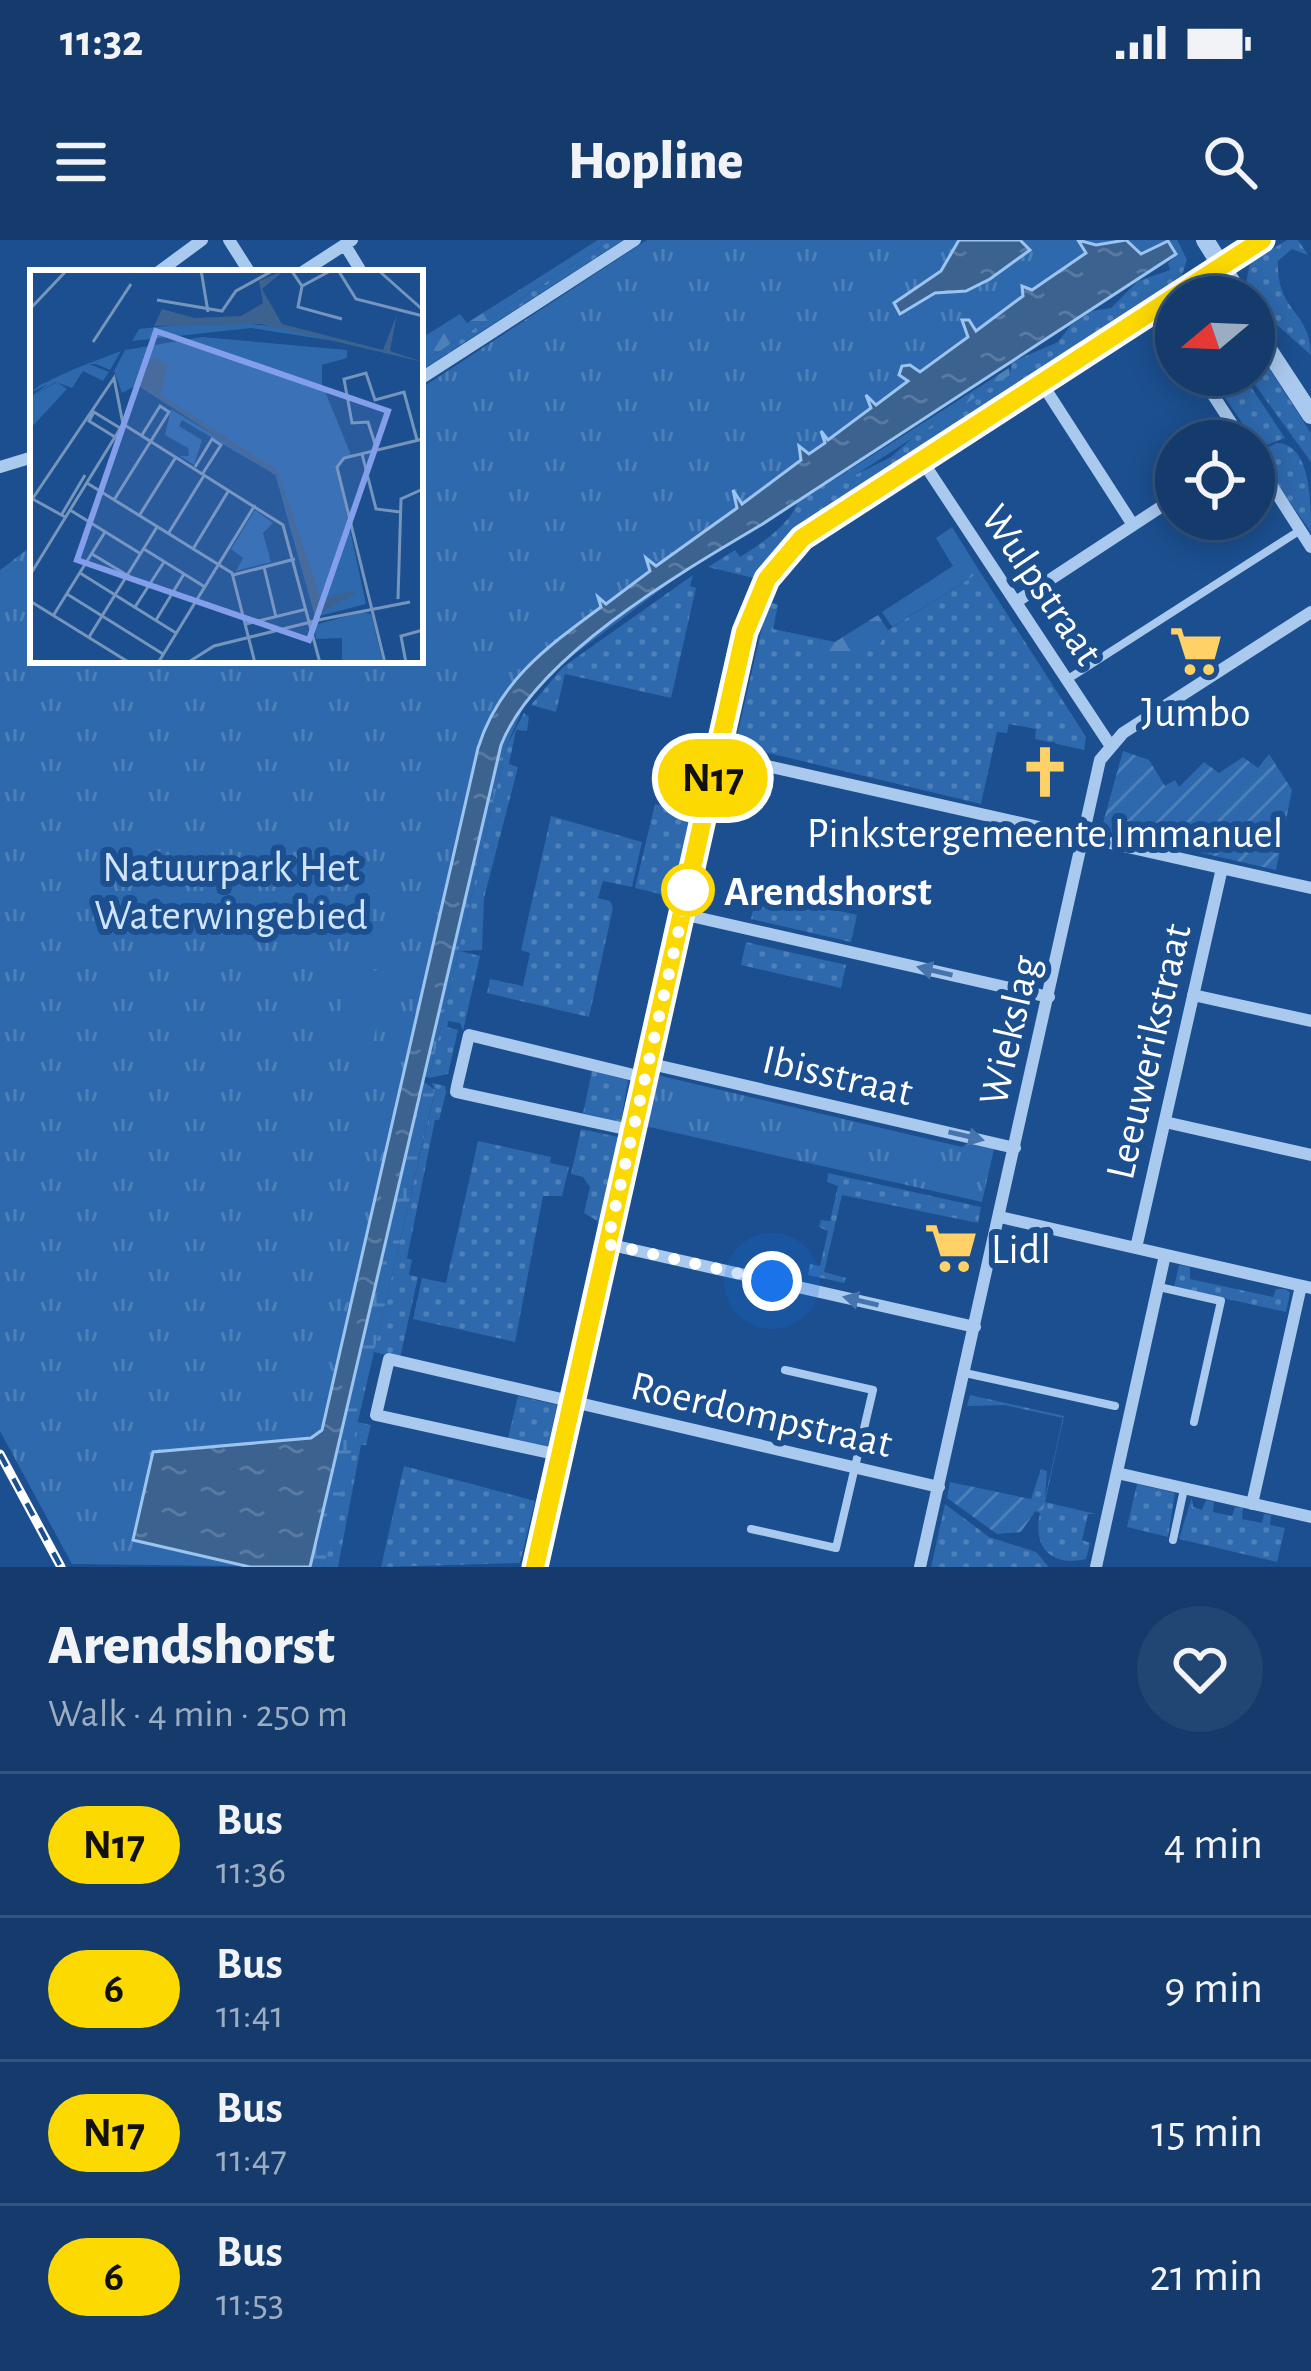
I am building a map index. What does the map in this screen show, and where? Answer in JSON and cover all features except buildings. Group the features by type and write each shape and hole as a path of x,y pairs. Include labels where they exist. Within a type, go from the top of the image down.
{"street":[{"path":"161,270 202,240"},
{"path":"229,240 248,270"},
{"path":"423,377 635,240"},
{"path":"1192,240 1222,276"},
{"path":"1205,240 1219,276"},
{"path":"1205,276 1262,240"},
{"path":"306,270 348,243"},
{"path":"535,1567 745,632 772,572 802,538 1155,309"},
{"path":"1275,359 1311,416"},
{"path":"1041,382 1133,525"},
{"path":"0,467 30,458"},
{"name":"Wulpstraat","path":"921,459 1110,745"},
{"path":"1275,491 1311,547"},
{"path":"1016,602 1155,511"},
{"path":"1110,745 1311,612"},
{"name":"Wiekslag","path":"920,1567 1100,760 1110,745"},
{"path":"718,755 1311,889"},
{"name":"Leeuwerikstraat","path":"1136,1248 1222,868"},
{"path":"682,914 1049,997"},
{"path":"1193,995 1311,1022"},
{"name":"Ibisstraat","path":"631,1130 456,1092 469,1036 1016,1148"},
{"path":"1165,1121 1311,1155"},
{"path":"1000,1217 1306,1287 1252,1504"},
{"path":"607,1244 975,1327"},
{"path":"1096,1567 1166,1255"},
{"name":"Roerdompstraat","path":"559,1455 376,1415 389,1359 939,1486"},
{"path":"1117,1473 1311,1517"}],"lane":[{"path":"1068,679 1300,530"},
{"path":"1159,1287 1221,1301 1194,1422"},
{"path":"751,1529 836,1548 873,1390 785,1370"},
{"path":"965,1373 1115,1406"},
{"path":"1173,1540 1184,1489"}],"green space":[{"path":"598,240 611,240 423,362 423,337 460,314 467,323"},
{"path":"611,240 623,240 423,369 423,362"},
{"name":"Natuurpark Het Waterwingebied","path":"647,240 1177,240 1183,252 695,564 544,677 518,708 502,745 310,1567 72,1564 0,1431 0,570 30,547 30,663 423,663 423,387"},
{"path":"1169,240 1177,240 1187,260 1182,276 1155,276 1155,295 804,522 754,578 708,567 735,550 740,557 748,552 783,524 798,500 831,478 841,482 891,457 918,433 1010,375 1012,362 1058,342 1071,325 1092,311 1111,308 1138,281 1170,270 1168,263 1178,255"},
{"path":"1287,240 1298,240 1308,255 1292,249 1278,261 1282,291 1306,329 1311,355 1275,323 1275,276 1247,276 1250,263"},
{"path":"1009,368 1010,375 840,485 832,481"},
{"path":"1275,377 1311,433 1311,462 1263,396 1275,396"},
{"path":"1224,396 1257,396 1273,420 1240,420"},
{"path":"1275,423 1285,438 1275,442"},
{"path":"1275,444 1288,446 1303,464 1311,532 1275,481"},
{"path":"952,527 980,572 892,627 882,612 953,566 936,538"},
{"path":"980,572 1086,737 1084,750 1035,739 1036,729 1009,724 1007,733 997,732 981,804 735,745 768,601 778,605 773,629 821,639 817,657 879,645 888,630"},
{"path":"693,575 690,586 696,588 671,698 565,674 556,712 531,705 563,667"},
{"path":"878,615 888,630 879,645 863,650 849,665 816,657 821,639 835,642"},
{"path":"517,710 521,713 506,747 429,1078 424,1076 501,745"},
{"path":"524,713 529,717 527,731 516,730 509,764 518,767 484,898 482,950 460,951 480,956 463,1031 460,1023 448,1021 447,1027 458,1030 448,1074 429,1078 506,747"},
{"path":"668,749 704,757 695,796 659,790"},
{"path":"1123,751 1149,760 1165,786 1175,780 1179,787 1204,762 1219,773 1243,757 1258,768 1269,754 1292,790 1276,870 1101,830"},
{"path":"655,804 686,811 690,819 673,897 635,888"},
{"path":"551,816 642,842 632,887 603,881 598,898 610,901 613,908 589,1017 487,993 490,979 523,986 530,953 521,950"},
{"path":"757,892 857,915 851,942 751,919"},
{"path":"746,942 846,965 841,988 741,965"},
{"path":"349,965 387,973 372,1048 334,1040"},
{"path":"592,1071 628,1080 621,1122 583,1113"},
{"path":"657,1075 962,1147 968,1143 994,1149 982,1202 645,1126"},
{"path":"423,1081 435,1090 324,1567 310,1567"},
{"path":"432,1083 445,1086 446,1093 439,1120 435,1120 407,1258 412,1260 409,1275 418,1277 400,1358 374,1352 435,1091"},
{"path":"581,1129 618,1137 599,1222 584,1213 590,1187 583,1177 571,1174"},
{"path":"478,1141 551,1157 550,1163 569,1167 562,1196 543,1196 515,1342 413,1319 422,1278 446,1283"},
{"path":"828,1173 981,1207 978,1223 842,1195 824,1272 846,1278 844,1283 808,1275 810,1264 820,1266 828,1231 819,1227 821,1220 830,1221 838,1186 827,1182"},
{"path":"1179,1265 1190,1267 1190,1279 1273,1297 1276,1289 1285,1289 1290,1293 1286,1312 1174,1287"},
{"path":"970,1395 1064,1416 1045,1502 1096,1514 1088,1514 1082,1540 1090,1543 1086,1559 1063,1560 1047,1552 1039,1536 1040,1513 1035,1511 1045,1503 1031,1499 1041,1469 1047,1471 1045,1498 1063,1418 1005,1405 967,1406"},
{"path":"518,1396 557,1405 548,1447 508,1438"},
{"path":"357,1422 371,1425 366,1445 361,1445 338,1567 324,1567"},
{"path":"404,1466 535,1501 520,1563 381,1567"},
{"path":"950,1482 1045,1502 1043,1511 1036,1510 1021,1532 997,1534 947,1498"},
{"path":"1137,1484 1175,1493 1168,1537 1127,1527"},
{"path":"1192,1497 1193,1507 1202,1510 1206,1500 1214,1502 1213,1512 1232,1516 1235,1507 1243,1508 1242,1519 1262,1523 1264,1514 1271,1515 1270,1525 1285,1528 1277,1562 1179,1539"},
{"path":"945,1504 989,1537 1036,1552 1049,1567 931,1567"}],"water":[{"path":"959,240 1020,240 1030,250 966,291 935,293 900,314 894,303 941,271"},
{"path":"1078,240 1096,245 1126,240 1141,254 1168,241 1176,254 614,619 545,680 519,712 501,745 310,1567 250,1567 133,1540 153,1452 311,1438 322,1430 478,748 498,703 527,667 601,607 598,597 606,604 650,571 646,558 656,566 737,508 733,490 742,504 801,460 799,446 809,454 825,443 821,431 828,440 871,408 866,395 876,405 908,381 899,375 902,366 920,372 968,337 962,320 969,320 976,331 1023,296 1022,286 1032,290 1086,253"}],"railway":[{"path":"0,1454 61,1567"}],"bus line":[{"name":"N17","path":"535,1567 745,632 763,585 779,560 802,538 1262,240"}],"place":[{"name":"Jumbo","path":"1196,651"},
{"name":"Pinkstergemeente Immanuel","path":"1045,772"},
{"name":"Arendshorst","path":"688,890"},
{"name":"Lidl","path":"951,1248"}],"route":[{"path":"688,890 607,1244 772,1281"}]}
